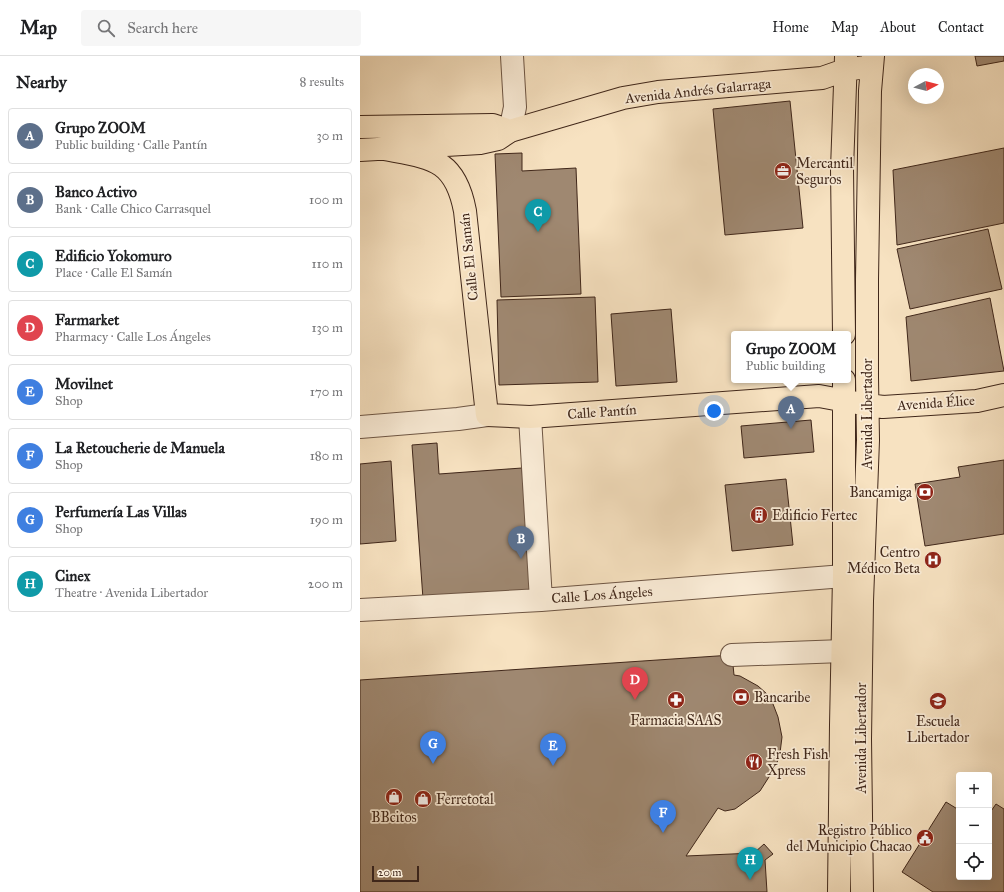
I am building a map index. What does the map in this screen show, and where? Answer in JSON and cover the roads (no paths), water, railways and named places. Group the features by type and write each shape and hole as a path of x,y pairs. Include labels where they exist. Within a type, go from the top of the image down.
{"main road":[{"name":"Avenida Andrés Galarraga","path":"384,149 480,142 498,139 510,131 623,98 658,92 822,78 848,60 872,61"},
{"path":"844,331 842,169 848,60"},
{"name":"Avenida Libertador","path":"862,892 860,739 862,601 866,522 868,405 867,280 872,61"},
{"path":"360,127 493,125 510,131"},
{"path":"360,150 384,149"},
{"name":"Calle El Samán","path":"384,149 418,155 434,160 448,170 457,182 462,196 464,211 487,415"},
{"name":"Avenida Libertador","path":"839,892 844,576 844,383"},
{"name":"Avenida Élice","path":"845,401 883,407 977,401 1004,395"},
{"name":"Calle Pantín","path":"487,415 530,417 819,396 845,401"}],"street":[{"path":"510,131 515,107 512,56"},
{"name":"Calle Pantín","path":"360,427 458,419 487,415"},
{"path":"530,417 541,600"},
{"name":"Calle Los Ángeles","path":"360,610 541,600 844,576"},
{"path":"732,655 843,651"}],"place":[{"name":"Mercantil Seguros","path":"783,171"},
{"name":"Edificio Yokomuro","path":"538,232"},
{"name":"Grupo ZOOM","path":"791,429"},
{"name":"Bancamiga","path":"925,492"},
{"name":"Edificio Fertec","path":"759,515"},
{"name":"Banco Activo","path":"521,559"},
{"name":"Centro Médico Beta","path":"933,560"},
{"name":"Bancaribe","path":"741,697"},
{"name":"Farmarket","path":"635,700"},
{"name":"Farmacia SAAS","path":"676,700"},
{"name":"Escuela Libertador","path":"938,701"},
{"name":"Fresh Fish Xpress","path":"754,762"},
{"name":"Perfumería Las Villas","path":"433,764"},
{"name":"Movilnet","path":"553,766"},
{"name":"BBcitos","path":"394,797"},
{"name":"Ferretotal","path":"423,799"},
{"name":"La Retoucherie de Manuela","path":"663,833"},
{"name":"Registro Público del Municipio Chacao","path":"925,838"},
{"name":"Cinex","path":"750,880"}]}
